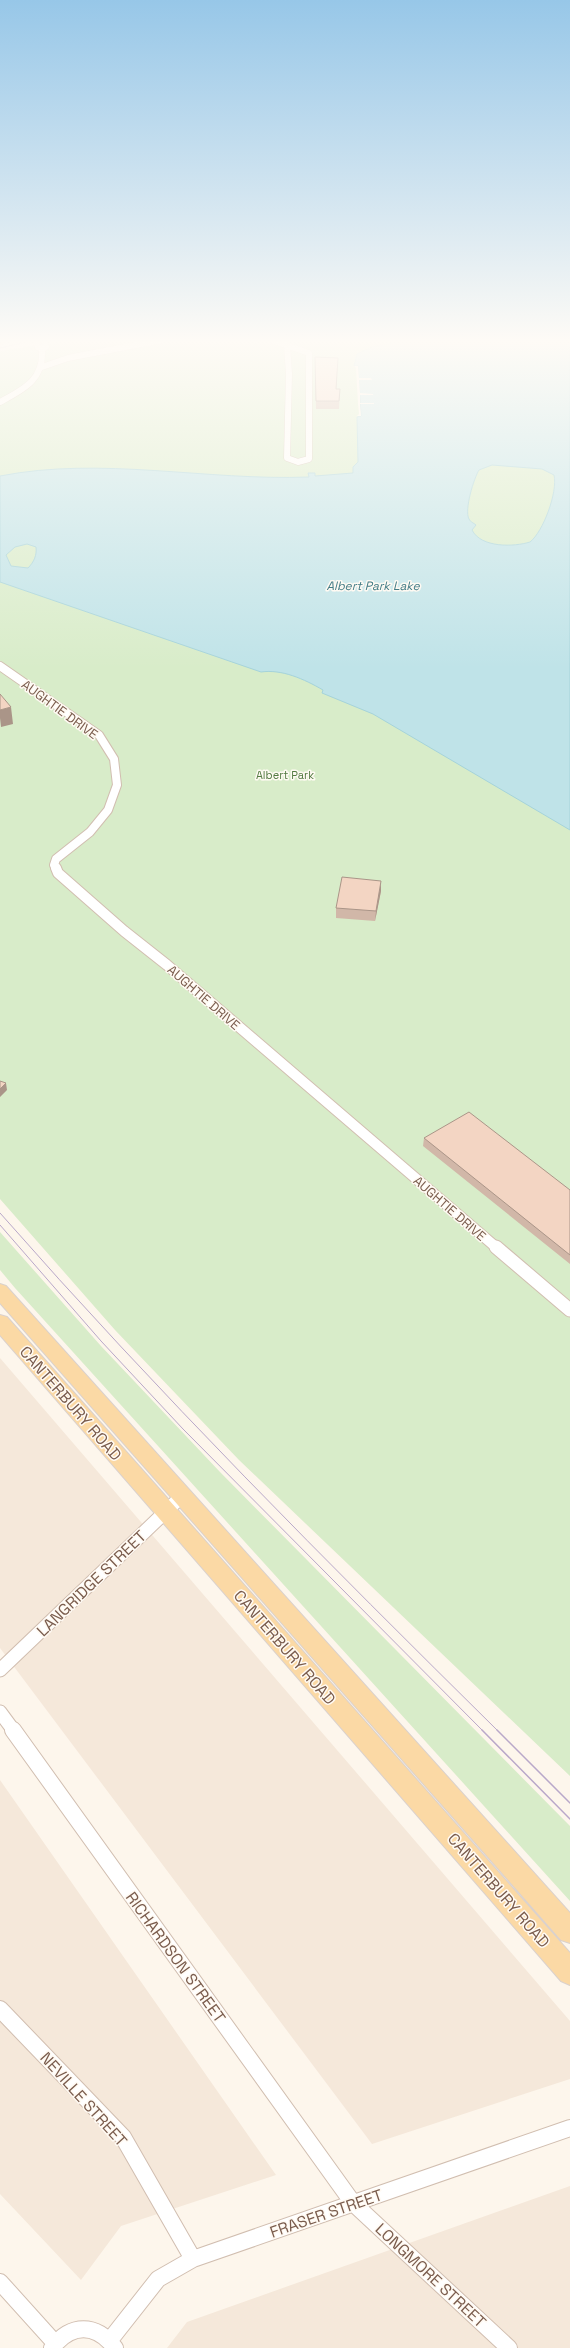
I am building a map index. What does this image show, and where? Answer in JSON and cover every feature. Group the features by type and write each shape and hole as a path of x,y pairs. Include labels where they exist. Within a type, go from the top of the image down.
{"main road":[{"name":"CANTERBURY ROAD","path":"0,1291 570,1931"},
{"name":"CANTERBURY ROAD","path":"0,1322 570,1972"}],"street":[{"path":"287,450 287,458 292,461 303,462 309,459 309,450"},
{"name":"AUGHTIE DRIVE","path":"0,666 99,736 111,751 118,766 116,791 107,811 90,832 56,859 54,865 58,873 118,926 167,965 570,1310"},
{"name":"LANGRIDGE STREET","path":"0,1670 182,1496"},
{"name":"RICHARDSON STREET","path":"0,1712 353,2203"},
{"name":"NEVILLE STREET","path":"0,2009 123,2137 193,2259"},
{"name":"FRASER STREET","path":"112,2344 158,2279 193,2259 570,2128"},
{"name":"LONGMORE STREET","path":"353,2203 509,2348"},
{"path":"0,2282 53,2346 65,2334 77,2329 89,2328 101,2332 112,2344"}],"shaded area":[{"path":"0,1358 570,2021 570,2079 372,2144 0,1648"},
{"path":"0,1780 276,2175 121,2226 81,2280 0,2194"},
{"path":"570,2186 570,2348 167,2348 187,2322"}],"green space":[{"name":"Albert Park","path":"0,450 570,450 570,1776 239,1460 115,1330 0,1199"},
{"path":"0,1232 101,1346 220,1472 570,1826 570,1901 15,1288 0,1270"}],"water":[{"name":"Albert Park Lake","path":"358,450 570,450 570,830 373,714 322,693 323,690 308,682 285,673 269,671 261,672 0,582 0,476 38,470 77,468 154,470 232,476 309,477 308,473 315,473 315,476 353,473 353,467 358,462","holes":["492,465 542,469 554,475 555,482 552,501 540,530 535,537 530,542 523,544 498,545 476,536 472,530 476,525 471,522 468,515 468,509 472,487 479,470","27,544 36,547 35,558 28,568 11,566 6,555 15,547"]}],"building":[{"path":"0,694 11,707 0,710"},
{"path":"342,877 381,881 376,911 336,908"},
{"path":"0,1081 6,1083 0,1089"},
{"path":"469,1112 570,1190 570,1255 424,1138"}],"tram line":[{"path":"0,1213 120,1346 244,1476 498,1731"},
{"path":"0,1225 101,1341 183,1429 483,1731"},
{"path":"482,1730 570,1819"},
{"path":"498,1731 570,1803"}]}
